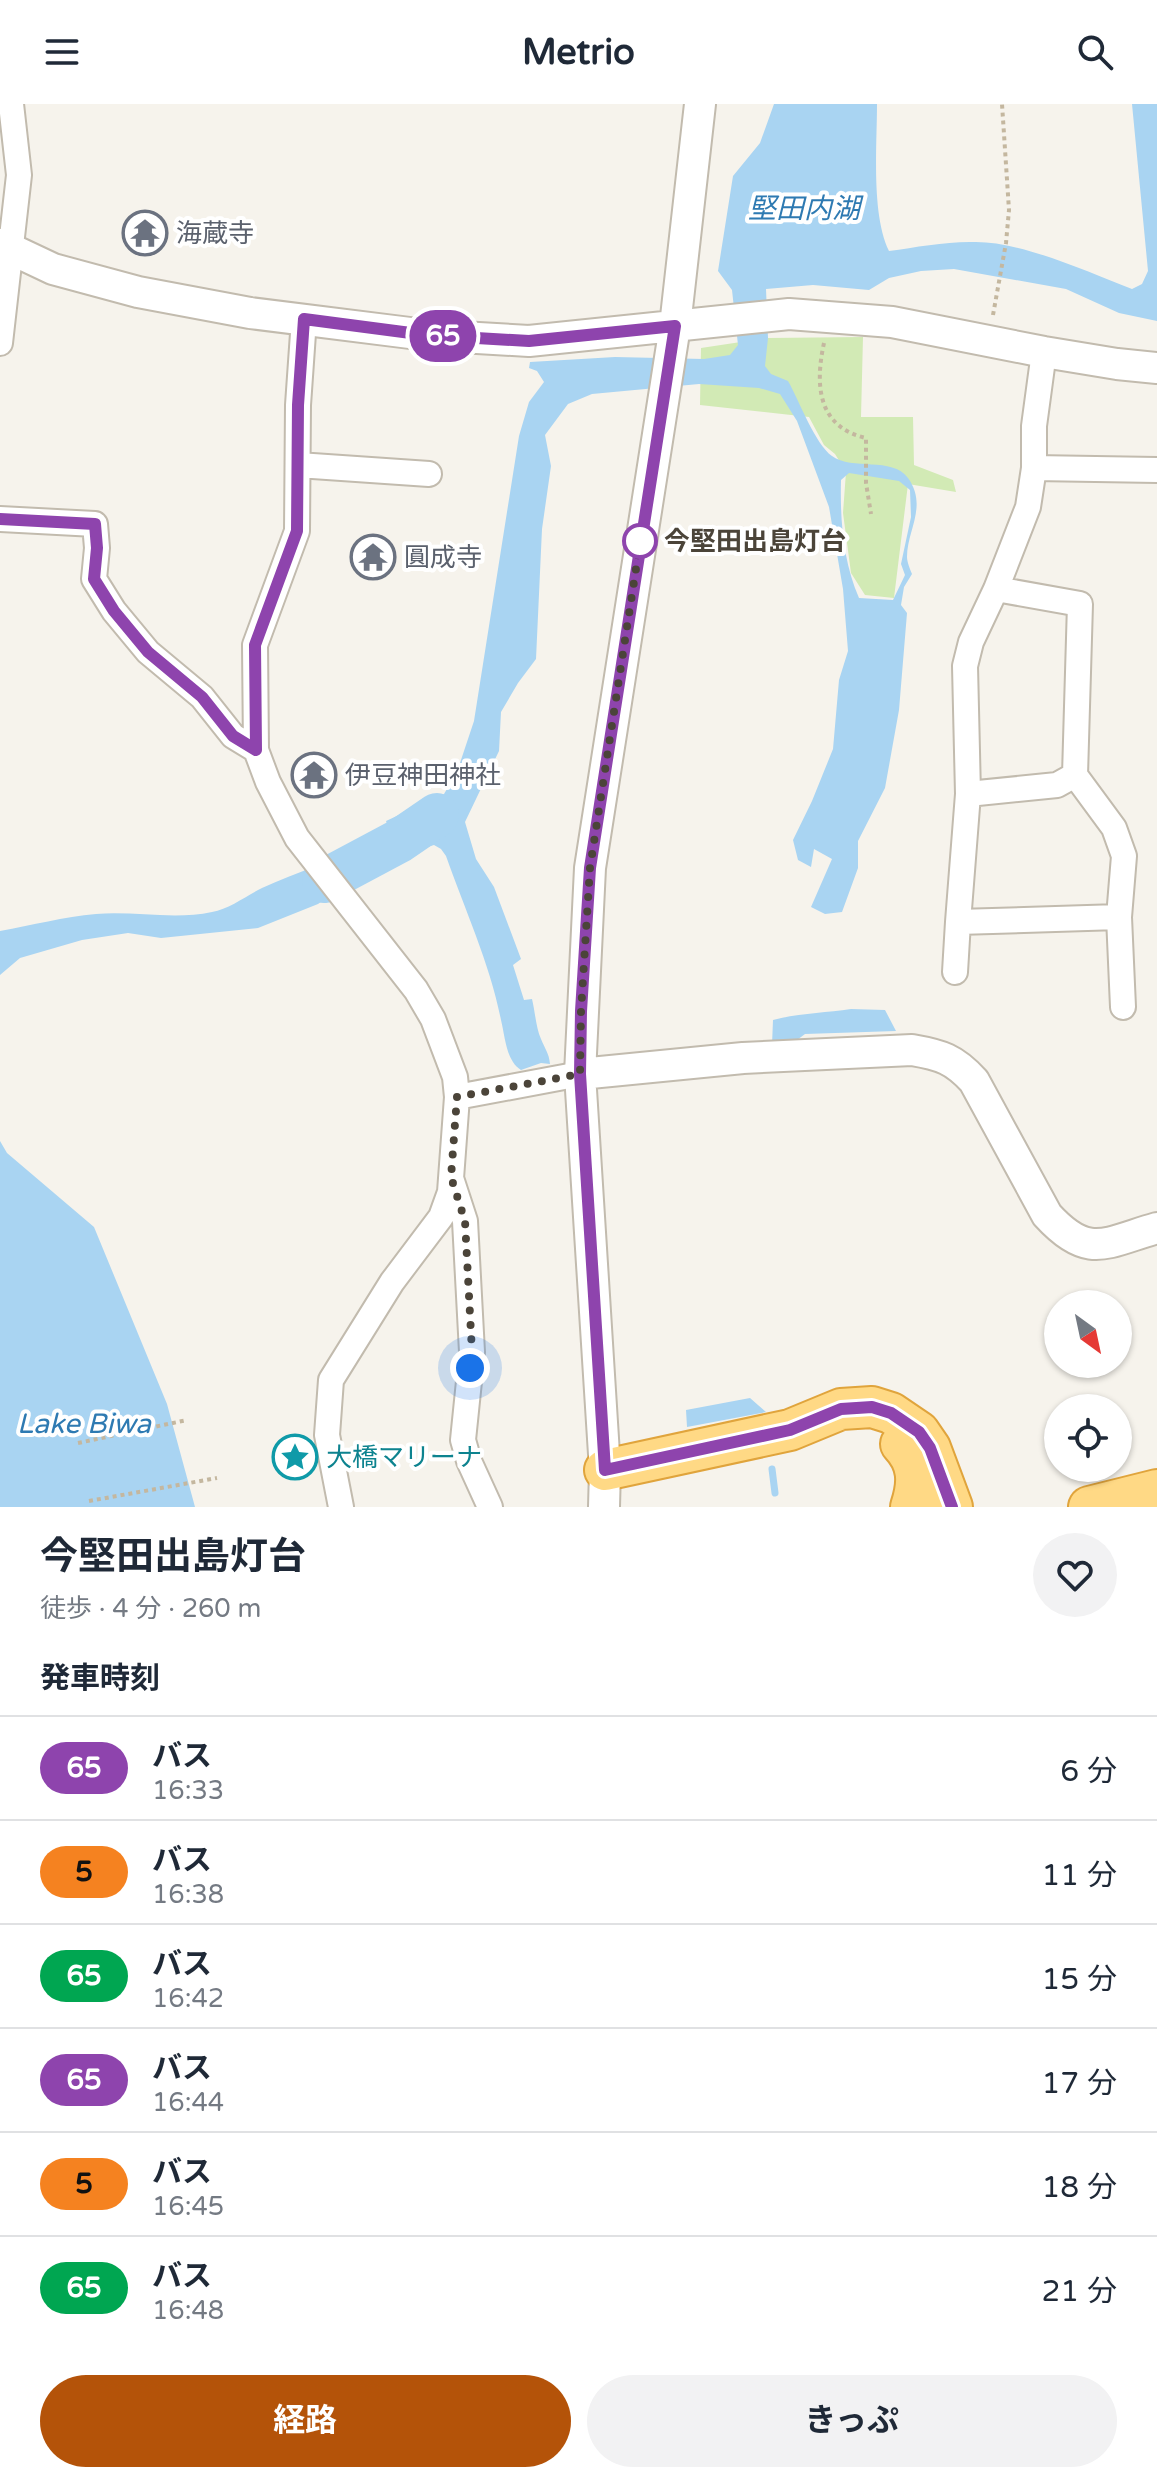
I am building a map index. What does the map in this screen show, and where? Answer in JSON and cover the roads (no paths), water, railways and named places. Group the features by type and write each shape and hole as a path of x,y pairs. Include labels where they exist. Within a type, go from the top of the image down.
{"highway":[{"path":"604,1489 790,1430 841,1409 872,1407 891,1413 919,1432 930,1448 952,1507"},
{"path":"790,1430 807,1434 861,1427 896,1439 909,1452 915,1471 918,1486 911,1507"},
{"path":"1089,1507 1157,1490"}],"street":[{"path":"0,343 5,246 19,175 11,104"},
{"path":"604,1489 580,1074 590,868 672,340 700,104"},
{"path":"5,246 53,269 138,292 250,313 426,335 529,341 672,340 731,320 789,314 892,322 1044,352 1157,368"},
{"path":"304,319 298,405 297,531 255,645 256,750 268,782 297,838 416,990 433,1019 455,1077 457,1097 450,1192 441,1217 392,1282 331,1380 327,1435 341,1507"},
{"path":"955,972 968,794 965,666 971,642 996,589 1028,507 1044,352"},
{"path":"298,465 429,474"},
{"path":"1034,468 1157,470"},
{"path":"0,519 95,524 97,548 94,579 114,611 148,652 202,697 233,736 256,750"},
{"path":"996,589 1080,604 1075,775 1114,828 1124,856 1119,917 1123,1007"},
{"path":"968,794 1057,785 1075,775"},
{"path":"958,922 1119,917"},
{"path":"457,1097 580,1074 743,1058 912,1050 936,1054 958,1063 974,1081 1047,1215 1064,1233 1086,1245 1106,1243 1157,1228"},
{"path":"451,1177 465,1221 472,1352 463,1440 490,1507"}],"water":[{"name":"堅田内湖","path":"774,104 877,104 877,199 883,236 889,251 955,242 994,243 1055,259 1132,289 1142,284 1148,271 1132,104 1157,104 1157,321 1119,313 1066,289 954,269 921,271 889,278 869,290 813,285 766,289 768,338 765,366 771,374 788,381 814,432 832,456 850,463 882,465 901,471 914,488 916,498 907,557 912,574 904,587 901,605 907,613 899,710 885,788 858,841 858,868 842,912 825,914 811,907 832,859 814,849 811,867 798,860 793,840 833,749 839,680 848,651 843,589 829,507 797,421 780,394 759,388 699,384 592,394 568,404 545,435 551,466 542,529 536,659 501,712 499,751 465,822 476,859 494,887 521,959 513,965 524,1000 532,999 538,1030 548,1054 550,1064 541,1063 521,1070 509,1054 490,978 446,856 434,845 393,857 379,834 388,827 386,821 444,794 457,772 474,721 519,436 529,402 544,382 537,371 529,368 530,362 615,357 704,359 730,355 738,345 732,290 718,271 733,176 760,143","holes":["849,473 899,481 910,490 911,517 901,564 905,575 893,600 859,598 849,570 844,540 841,480"]},
{"path":"369,843 379,860 318,904 258,928 161,938 128,933 82,940 20,958 0,975 0,931 96,914 184,915 212,912"},
{"path":"851,1009 885,1010 896,1031 805,1034 797,1040 772,1045 773,1020"},
{"name":"Lake Biwa","path":"0,1141 7,1153 94,1227 167,1404 195,1507 0,1507"},
{"path":"750,1398 766,1412 687,1427 686,1410"}],"waterway":[{"path":"324,881 399,841 437,815"},
{"path":"772,1469 775,1493"}],"place":[{"name":"海蔵寺","path":"145,233"},
{"name":"今堅田出島灯台","path":"640,541"},
{"name":"圓成寺","path":"373,557"},
{"name":"伊豆神田神社","path":"314,775"},
{"name":"大橋マリーナ","path":"295,1457"}]}
